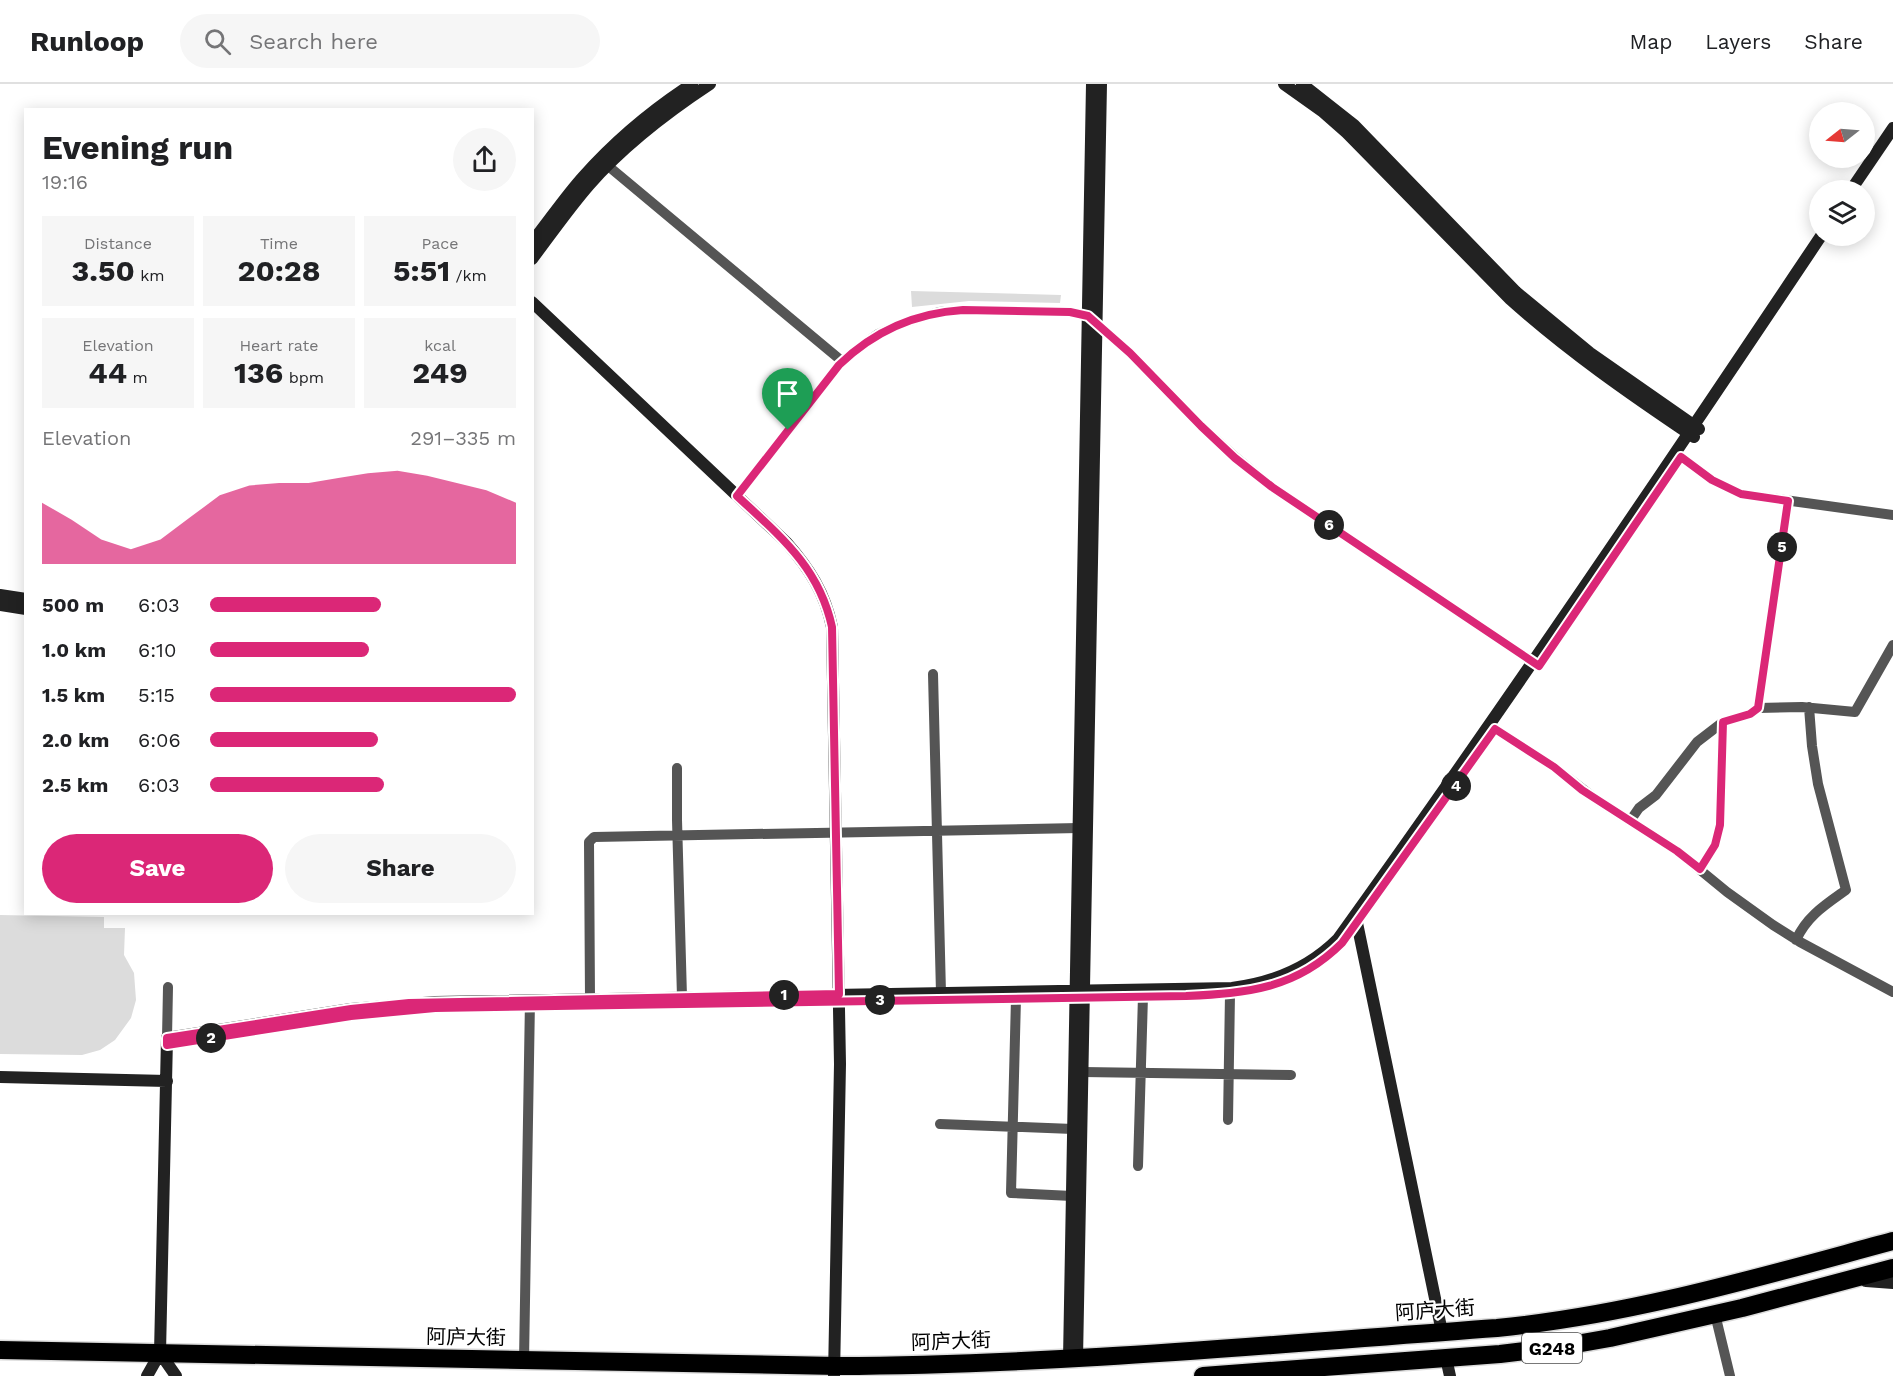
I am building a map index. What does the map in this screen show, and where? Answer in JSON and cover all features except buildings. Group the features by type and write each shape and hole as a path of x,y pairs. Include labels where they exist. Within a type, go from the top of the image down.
{"highway":[{"name":"阿庐大街","path":"0,1350 524,1361 834,1371 1073,1359 1527,1325 1605,1313 1736,1283 1893,1241"},
{"name":"G248","path":"1203,1376 1559,1347 1715,1314 1893,1268"}],"main road":[{"path":"534,256 604,163 647,116 692,84"},
{"path":"534,239 582,178 710,84"},
{"path":"1073,1359 1073,1129 1080,993 1092,319 1092,84"},
{"path":"1073,1359 1083,1072 1078,828 1101,84"},
{"path":"1284,84 1322,111 1347,133 1510,300 1534,321 1584,361 1694,431"},
{"path":"1302,84 1354,126 1516,292 1605,364 1694,431"},
{"path":"1858,180 1893,128"},
{"path":"1866,180 1893,139"},
{"path":"530,1003 839,998 941,993 1186,990 1244,986 1281,977 1318,957 1338,939 1536,664 1681,457 1694,431 1814,246"},
{"path":"147,1376 160,1353 167,1041 384,1012 590,999 1016,998 1080,993 1143,996 1230,994 1270,987 1309,970 1342,943 1495,729 1536,664 1821,246"},
{"path":"534,304 786,542 815,580 828,608 832,627 839,998 834,1371"},
{"path":"0,595 24,599"},
{"path":"0,605 24,609"},
{"path":"1357,922 1442,1332"},
{"path":"0,1077 166,1080"},
{"path":"1846,1281 1893,1283"},
{"path":"160,1353 176,1376"},
{"path":"1446,1358 1450,1376"}],"street":[{"path":"604,163 843,362"},
{"path":"737,496 843,362 867,342 890,328 939,312 963,310 1070,312 1092,319 1130,353 1235,458 1272,487 1536,664"},
{"path":"1681,457 1712,480 1741,494 1893,515"},
{"path":"1758,708 1788,501"},
{"path":"1630,821 1639,808 1656,795 1697,742 1723,722 1750,714 1758,708 1809,707 1856,712 1893,645"},
{"path":"933,674 941,993"},
{"path":"1796,940 1804,924 1817,910 1846,891 1818,784 1809,707"},
{"path":"1700,869 1715,845 1720,825 1723,722"},
{"path":"1495,729 1554,767 1582,790 1677,851 1746,907 1796,940 1893,992"},
{"path":"677,768 682,997"},
{"path":"590,999 589,842 597,836 1078,828"},
{"path":"167,1041 168,987"},
{"path":"1228,1120 1230,994"},
{"path":"1138,1166 1143,996"},
{"path":"1016,998 1011,1193 1072,1196"},
{"path":"524,1361 530,1003"},
{"path":"1083,1072 1292,1075"},
{"path":"940,1124 1073,1129"},
{"path":"1715,1314 1730,1376"}],"shaded area":[{"path":"911,291 1061,295 1060,303 969,301 912,307"},
{"path":"0,915 104,917 104,928 125,928 124,955 134,973 136,1000 131,1018 115,1040 100,1050 82,1055 0,1054"}],"route":[{"path":"963,310 1070,312 1088,316 1130,353 1235,458 1272,487 1539,666 1681,457 1712,480 1741,494 1788,501 1758,708 1750,714 1723,722 1720,825 1715,845 1700,869 1677,851 1582,790 1554,767 1495,729 1456,786 1333,953 1296,977 1258,990 1232,994 1186,996 435,1008 351,1016 167,1045 167,1038 351,1009 409,1003 839,994 832,627 826,602 809,569 786,542 737,496 788,430 839,365 878,334 903,322 939,312 963,310"}]}
